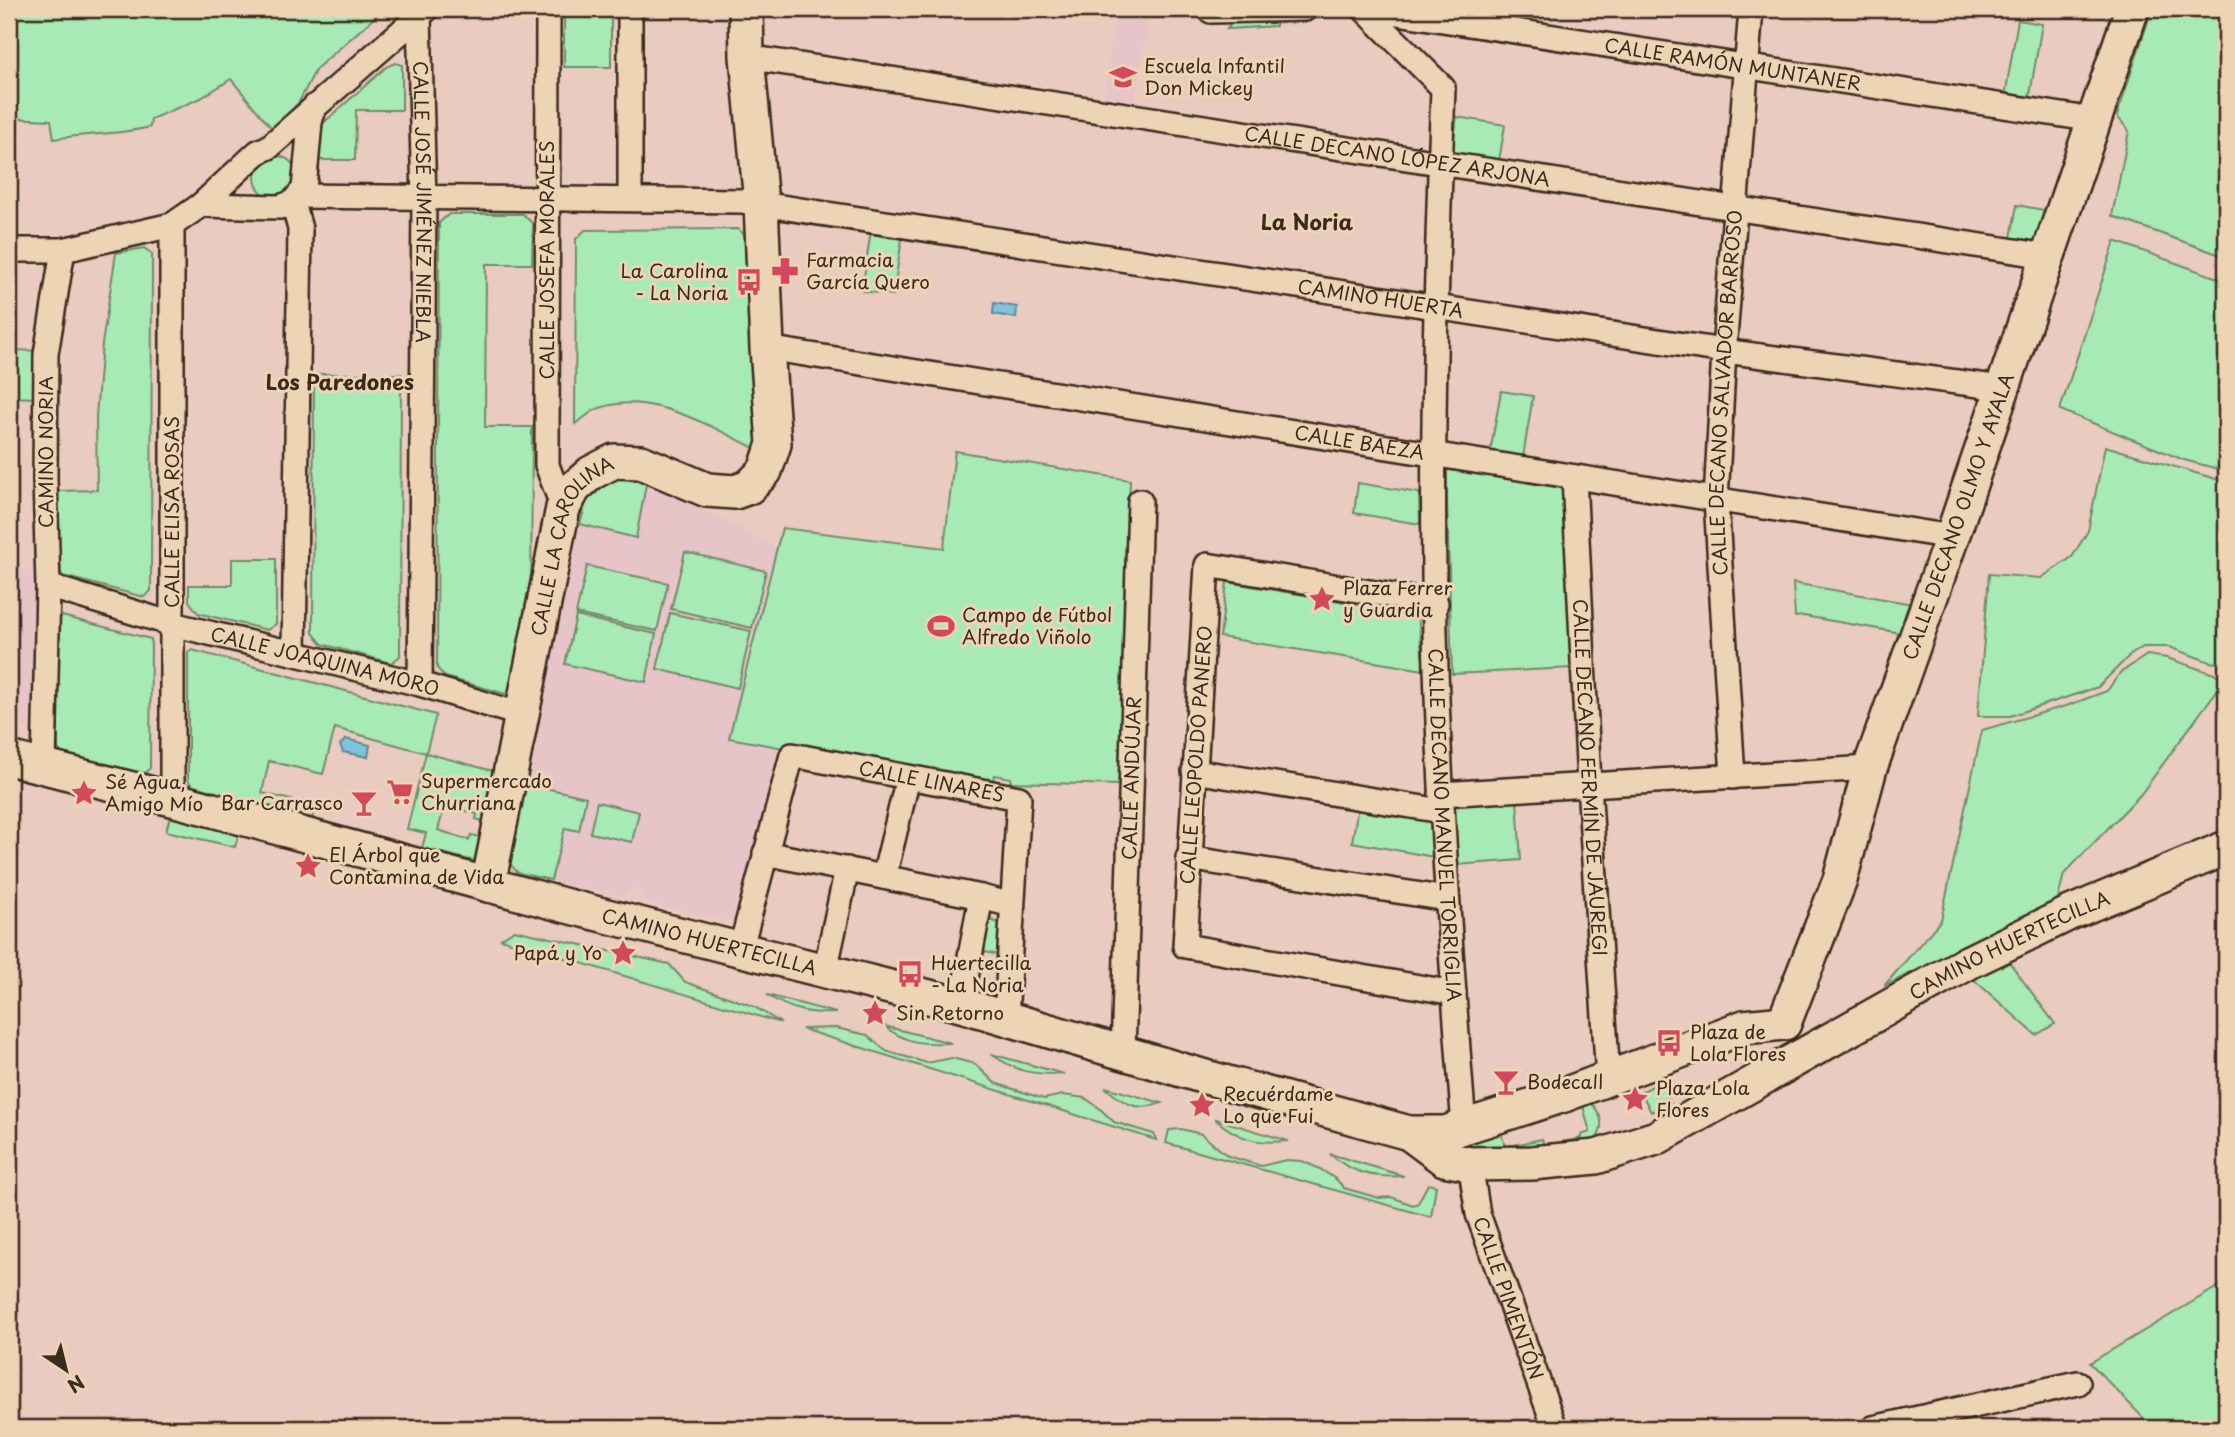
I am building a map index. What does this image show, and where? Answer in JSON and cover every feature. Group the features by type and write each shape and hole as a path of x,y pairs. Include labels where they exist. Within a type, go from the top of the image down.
{"street":[{"name":"CALLE JOSEFA MORALES","path":"548,9 547,465 563,509"},
{"path":"630,199 631,9"},
{"name":"CALLE LA CAROLINA","path":"488,885 563,509 574,488 591,473 614,461 641,462 707,490 735,492 749,487 765,471 774,444 761,203 747,57 746,9"},
{"path":"1211,10 1305,9"},
{"name":"CALLE DECANO MANUEL TORRIGLIA","path":"1364,9 1443,88 1435,454 1436,603 1447,899 1464,1127"},
{"name":"CALLE RAMÓN MUNTANER","path":"1371,9 2095,120"},
{"name":"CALLE DECANO SALVADOR BARROSO","path":"1733,778 1716,500 1724,351 1751,9"},
{"name":"CALLE DECANO OLMO Y AYALA","path":"1784,1023 1840,880 1870,768 1952,537 2132,9"},
{"path":"9,250 63,250 172,225 201,205 258,152 268,147 423,12"},
{"name":"CALLE JOSÉ JIMÉNEZ NIEBLA","path":"420,684 423,12"},
{"name":"CALLE DECANO LÓPEZ ARJONA","path":"747,57 2047,256"},
{"path":"201,205 280,207 296,199 304,189 310,122 315,106"},
{"path":"268,147 285,148 299,157 306,172"},
{"path":"249,162 247,186 254,198 266,205"},
{"name":"CAMINO HUERTA","path":"296,199 630,199 761,203 1724,351 2002,388"},
{"path":"294,653 300,229 296,199"},
{"name":"CALLE ELISA ROSAS","path":"172,225 172,799"},
{"name":"CAMINO NORIA","path":"44,767 48,586 46,354 63,250"},
{"name":"CALLE BAEZA","path":"767,348 1952,537"},
{"name":"CALLE DECANO FERMÍN DE JÁUREGI","path":"1574,477 1589,784 1608,1079"},
{"name":"CALLE ANDÚJAR","path":"1123,1054 1140,501"},
{"name":"CALLE LEOPOLDO PANERO","path":"1436,603 1207,565 1185,946 1454,993"},
{"name":"CALLE JOAQUINA MORO","path":"48,586 172,624 420,684 522,715"},
{"name":"CALLE LINARES","path":"765,853 792,755 1019,798 1006,1018"},
{"name":"CAMINO HUERTECILLA","path":"9,758 740,951 961,1005 1123,1054 1409,1133"},
{"path":"1194,771 1442,802 1589,784 1733,778 1870,768"},
{"path":"884,877 908,778"},
{"name":"CAMINO HUERTECILLA","path":"1799,1059 1969,962 2070,913 2226,848"},
{"path":"740,951 765,853 1012,905"},
{"path":"1188,858 1447,899"},
{"path":"825,971 847,869"},
{"path":"961,1005 981,897"},
{"path":"1784,1023 1799,1059 1656,1138 1596,1157 1532,1163 1469,1164 1444,1159 1409,1133 1445,1133 1464,1127 1608,1079 1744,1027 1784,1023"},
{"name":"CALLE PIMENTÓN","path":"1469,1164 1478,1214 1555,1428"},
{"path":"1872,1428 2078,1383"}],"shaded area":[{"name":"Escuela Infantil Don Mickey","path":"1115,15 1148,20 1133,106 1103,101"},
{"path":"627,473 658,486 777,548 729,738 783,748 741,924 648,903 645,892 632,888 623,897 518,873 509,863 538,711 584,507"},
{"path":"9,570 38,571 33,722 22,729 9,726"}],"green space":[{"path":"9,9 384,9 316,69 299,102 273,130 231,79 201,98 151,119 150,127 54,139 51,120 9,118"},
{"path":"564,9 611,9 611,67 564,67"},
{"path":"2152,9 2226,9 2226,257 2112,216 2129,131 2117,116"},
{"path":"2018,20 2042,24 2029,100 2005,96"},
{"path":"1232,23 1276,23 1276,26 1227,29"},
{"path":"395,63 402,65 402,110 356,110 355,160 315,160 319,127 386,67"},
{"path":"1457,117 1505,125 1499,161 1452,154"},
{"path":"276,156 291,162 297,177 291,192 276,198 261,192 255,177 261,162"},
{"path":"2017,205 2049,211 2037,247 2010,243"},
{"path":"449,214 523,214 533,224 532,264 486,264 485,427 532,427 531,623 517,686 506,694 445,677 437,668 439,223"},
{"path":"738,229 748,238 750,272 743,273 743,295 752,295 763,452 680,414 635,403 613,404 593,411 575,424 576,239 585,230"},
{"path":"871,230 903,233 893,295 862,291"},
{"path":"2115,241 2226,281 2226,471 2184,460 2060,410"},
{"path":"144,248 152,254 151,591 144,597 63,576 58,569 58,491 97,490 96,416 102,344 116,253"},
{"path":"9,350 42,351 37,398 9,397"},
{"path":"314,374 401,374 400,656 391,663 322,644 313,633"},
{"path":"1501,391 1533,396 1523,457 1490,453"},
{"path":"2105,446 2226,482 2226,664 2210,662 2169,647 2143,647 2129,656 2098,687 2010,716 1978,716 1989,574 2041,578 2072,557 2088,531"},
{"name":"Campo de Fútbol Alfredo Viñolo","path":"955,451 1130,480 1120,785 1010,782 1011,778 994,775 992,786 729,738 782,528 944,548"},
{"path":"1446,466 1563,484 1572,668 1452,674"},
{"path":"616,475 647,479 636,538 580,524 588,495"},
{"path":"1358,483 1419,493 1420,524 1354,513"},
{"path":"685,552 766,571 752,628 671,609"},
{"path":"232,559 276,559 276,624 267,630 198,613 189,601 189,585 232,585"},
{"path":"587,566 668,583 657,631 576,614"},
{"name":"Plaza Ferrer y Guardia","path":"1227,582 1415,614 1418,616 1424,670 1220,637"},
{"path":"1793,583 1917,604 1907,634 1804,616 1795,617"},
{"path":"670,613 751,631 738,688 657,669"},
{"path":"62,616 151,639 150,768 143,775 62,754 58,748 58,619"},
{"path":"576,616 656,634 646,682 565,664"},
{"path":"192,650 436,715 426,753 335,728 323,774 269,761 262,793 315,806 312,819 194,788 188,780 188,652"},
{"path":"2147,655 2167,658 2226,678 2141,794 2064,874 2057,902 1884,986 1941,920 1982,730 2107,691 2120,673"},
{"path":"426,753 497,772 485,822 476,819 477,814 445,805 438,830 469,840 471,835 480,837 474,861 422,848 426,833 407,829"},
{"path":"522,783 586,797 579,831 565,828 551,880 518,873 509,863"},
{"path":"1517,800 1521,860 1457,865 1453,802"},
{"path":"597,802 639,812 632,842 590,833"},
{"path":"1358,807 1433,820 1434,857 1352,842"},
{"path":"170,817 239,832 235,847 166,831"},
{"path":"990,920 999,923 998,955 981,951"},
{"path":"514,930 669,964 685,982 753,1006 781,1023 501,939"},
{"path":"2007,959 2055,1024 2036,1035 1971,977"},
{"path":"767,995 836,1013 800,1010"},
{"path":"884,1026 951,1043 915,1042"},
{"path":"836,1028 867,1035 886,1051 927,1063 952,1058 975,1064 995,1083 1044,1099 1063,1095 1085,1098 1114,1122 1154,1134 1156,1140 802,1029"},
{"path":"991,1054 1064,1074 1025,1071"},
{"path":"1660,1082 1671,1103 1651,1112 1641,1092"},
{"path":"1105,1087 1162,1103 1145,1107 1131,1105"},
{"path":"1591,1103 1601,1122 1600,1132 1594,1142 1485,1154 1442,1143","holes":["1583,1106 1590,1132 1581,1135 1581,1138 1544,1146 1542,1139 1505,1147 1501,1132"]},
{"path":"1216,1119 1288,1141 1249,1139"},
{"path":"1181,1129 1201,1134 1228,1156 1261,1166 1286,1160 1302,1161 1320,1169 1344,1188 1379,1198 1391,1197 1413,1205 1418,1203 1428,1184 1436,1186 1431,1217 1166,1143 1169,1130"},
{"path":"1330,1154 1404,1176 1364,1173 1338,1161"},
{"path":"2226,1282 2226,1428 2153,1428 2090,1363"}],"water":[{"path":"994,303 1017,307 1016,318 993,314"},
{"path":"346,739 370,745 368,757 343,752 340,745"}],"place":[{"name":"Escuela Infantil Don Mickey","path":"1123,77"},
{"name":"Farmacia García Quero","path":"785,271"},
{"name":"La Carolina - La Noria","path":"749,282"},
{"name":"Plaza Ferrer y Guardia","path":"1322,599"},
{"name":"Campo de Fútbol Alfredo Viñolo","path":"941,626"},
{"name":"Supermercado Churriana","path":"400,792"},
{"name":"Sé Agua, Amigo Mío","path":"84,793"},
{"name":"Bar Carrasco","path":"364,803"},
{"name":"El Árbol que Contamina de Vida","path":"308,866"},
{"name":"Papá y Yo","path":"623,953"},
{"name":"Huertecilla - La Noria","path":"910,974"},
{"name":"Sin Retorno","path":"875,1013"},
{"name":"Plaza de Lola Flores","path":"1669,1043"},
{"name":"Bodecall","path":"1506,1082"},
{"name":"Plaza Lola Flores","path":"1635,1099"},
{"name":"Recuérdame Lo que Fui","path":"1202,1105"}],"district":[{"name":"La Noria","path":"1307,223"},
{"name":"Los Paredones","path":"340,383"}]}
